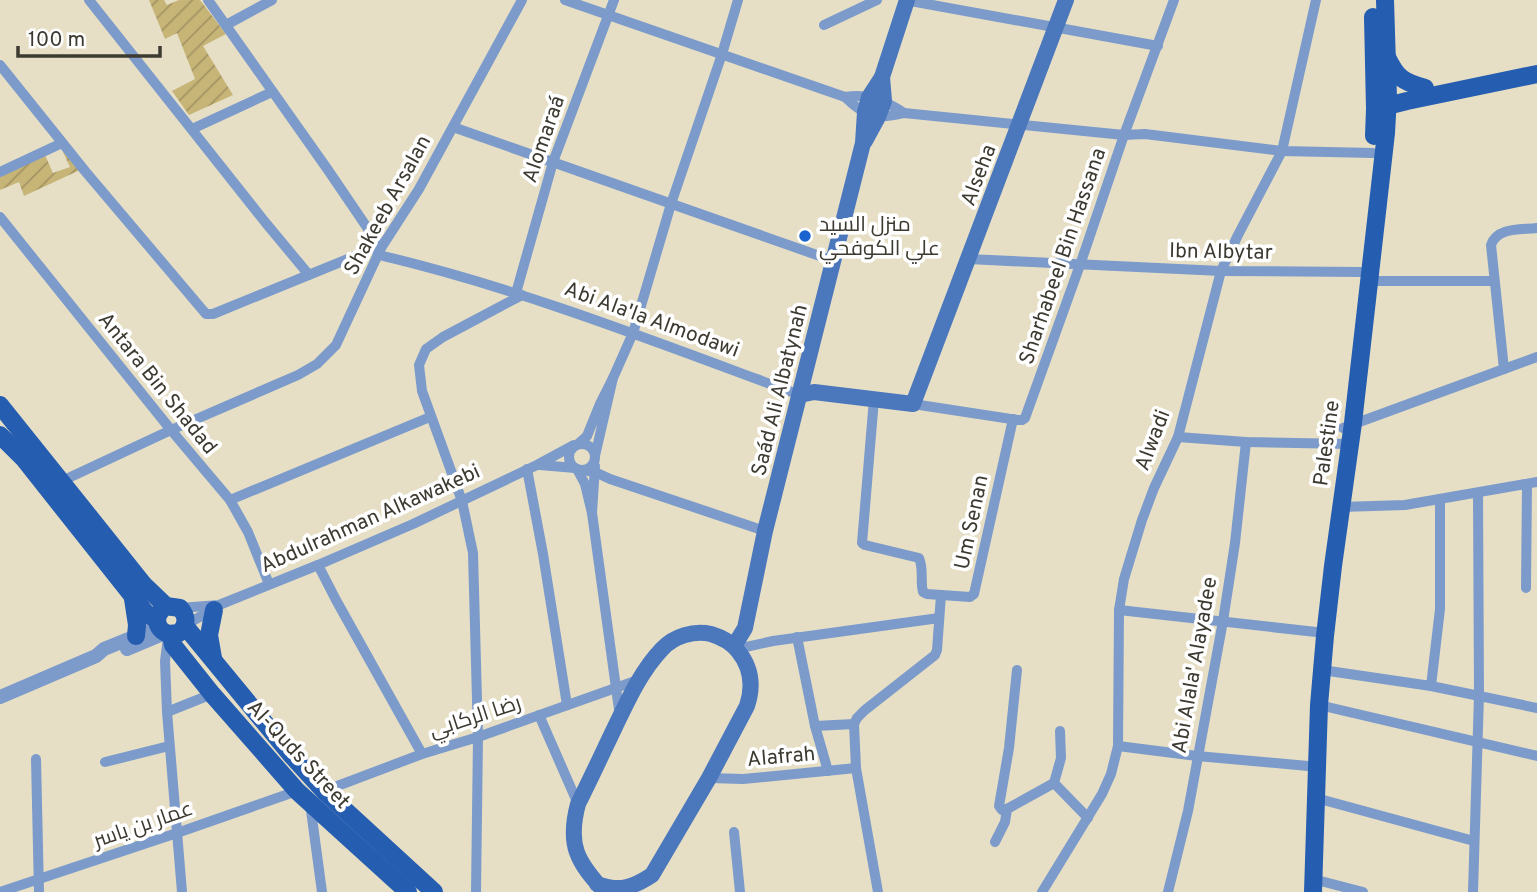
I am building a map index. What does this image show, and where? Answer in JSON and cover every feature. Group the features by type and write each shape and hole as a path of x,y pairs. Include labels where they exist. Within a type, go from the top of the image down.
{"main road":[{"path":"874,107 906,0"},
{"name":"Alseha","path":"913,404 1066,0"},
{"name":"Palestine","path":"1310,888 1308,766 1316,632 1346,435 1386,133 1373,0"},
{"name":"Palestine","path":"1365,276 1373,153 1387,56 1385,0"},
{"path":"1387,56 1400,78 1425,88"},
{"path":"1381,103 1425,88 1537,67"},
{"path":"1381,103 1407,101 1537,74"},
{"path":"1386,133 1392,115 1407,101"},
{"name":"Saád Ali Albatynah","path":"735,647 745,628 765,531 874,107"},
{"name":"Abi Ala'la Almodawi","path":"800,395 814,393 913,404"},
{"path":"1,408 144,585 170,623 214,662 292,757 310,795 434,892"},
{"name":"Palestine","path":"1310,825 1316,797 1319,705 1332,566 1341,507 1346,435"},
{"name":"Al-Quds Street","path":"1,439 24,459 146,613 170,623 173,645 212,694 408,892"},
{"path":"132,596 136,636"},
{"path":"214,662 209,635 216,607"},
{"path":"643,892 747,706 751,681 748,667 735,647 718,636 688,634 663,648 638,680 578,804 573,821 576,852 601,888 618,891 640,883 652,875"}],"street":[{"path":"89,0 309,275"},
{"path":"0,65 206,314 212,314 379,249 328,170 208,0"},
{"path":"226,25 272,0"},
{"name":"Shakeeb Arsalan","path":"62,481 171,430 298,376 317,364 336,345 379,249 419,189 522,0"},
{"path":"565,0 845,97 856,108 874,107 904,113 1124,135 1145,134 1282,151 1373,153"},
{"name":"Alomaraá","path":"519,294 553,162 614,0"},
{"path":"620,717 592,513 582,470 569,461 569,452 587,436 633,333 671,204 738,0"},
{"path":"824,25 877,0"},
{"path":"906,0 1158,46"},
{"name":"Sharhabeel Bin Hassana","path":"1013,419 1022,420 1026,415 1174,0"},
{"name":"Alwadi","path":"1042,892 1088,818 1111,774 1118,746 1119,610 1124,579 1142,520 1178,437 1221,271 1282,151 1316,0"},
{"path":"191,130 272,92"},
{"path":"845,97 861,94 888,117 904,113"},
{"path":"453,127 834,261"},
{"path":"0,172 62,143"},
{"name":"Antara Bin Shadad","path":"0,217 230,500 248,532 269,584"},
{"path":"1504,369 1491,249 1493,239 1504,232 1537,228"},
{"name":"Abi Ala'la Almodawi","path":"379,249 417,265 519,294 633,333 800,395"},
{"name":"Ibn Albytar","path":"968,259 1494,281"},
{"path":"476,892 478,737 473,553 462,501 422,391 419,365 426,349 519,294"},
{"path":"1178,437 1246,442 1346,435 1537,357"},
{"path":"582,470 592,466 613,378"},
{"name":"Um Senan","path":"874,399 862,543 919,558 923,592 941,596 971,597 976,590 1013,419"},
{"path":"913,404 1013,419"},
{"path":"230,500 430,417"},
{"path":"1,439 21,431"},
{"name":"Abi Alala' Alayadee","path":"1168,892 1188,811 1223,621 1236,543 1246,442"},
{"path":"576,444 590,446 595,457"},
{"name":"Abdulrahman Alkawakebi","path":"216,607 413,524 576,444"},
{"path":"567,705 532,467 582,470 765,531"},
{"path":"582,470 592,513"},
{"path":"1341,507 1405,505 1532,483 1526,589"},
{"path":"1473,892 1479,695 1479,493"},
{"path":"1432,686 1440,609 1440,499"},
{"path":"318,565 422,754"},
{"path":"878,892 856,768 853,724 865,710 934,655 937,650 941,596"},
{"path":"0,697 96,656 104,649 216,607"},
{"path":"96,656 108,656 170,623 216,607"},
{"path":"1119,610 1316,632"},
{"path":"735,647 939,618"},
{"path":"170,623 165,661 167,712 182,892"},
{"path":"797,637 815,726 828,771"},
{"path":"1017,670 1009,748 999,806 1002,810 1054,783 1061,758 1060,730"},
{"path":"1322,670 1432,686 1537,708"},
{"name":"رضا الركابي","path":"310,795 638,680"},
{"path":"167,712 212,694"},
{"path":"1319,705 1537,756"},
{"path":"539,715 578,804"},
{"path":"815,726 853,724"},
{"path":"105,762 170,746"},
{"path":"1118,746 1308,766"},
{"path":"36,759 39,892"},
{"name":"Alafrah","path":"709,778 743,779 856,768"},
{"path":"1054,783 1088,818"},
{"path":"310,795 323,892"},
{"name":"عمار بن ياسر","path":"0,892 177,834 310,795"},
{"path":"1316,797 1474,841"},
{"path":"995,842 1005,822 1007,809"},
{"path":"734,832 740,892"},
{"path":"1310,888 1363,892"}],"shaded area":[{"path":"149,0 164,0 167,5 179,0 200,0 226,34 203,46 233,95 189,115 172,91 195,79 177,33 165,39"},
{"path":"62,150 80,170 24,196 19,182 0,190 0,175 45,155 53,173 70,167"}],"place":[{"name":"منزل السيد علي الكوفحي","path":"805,236"}]}
